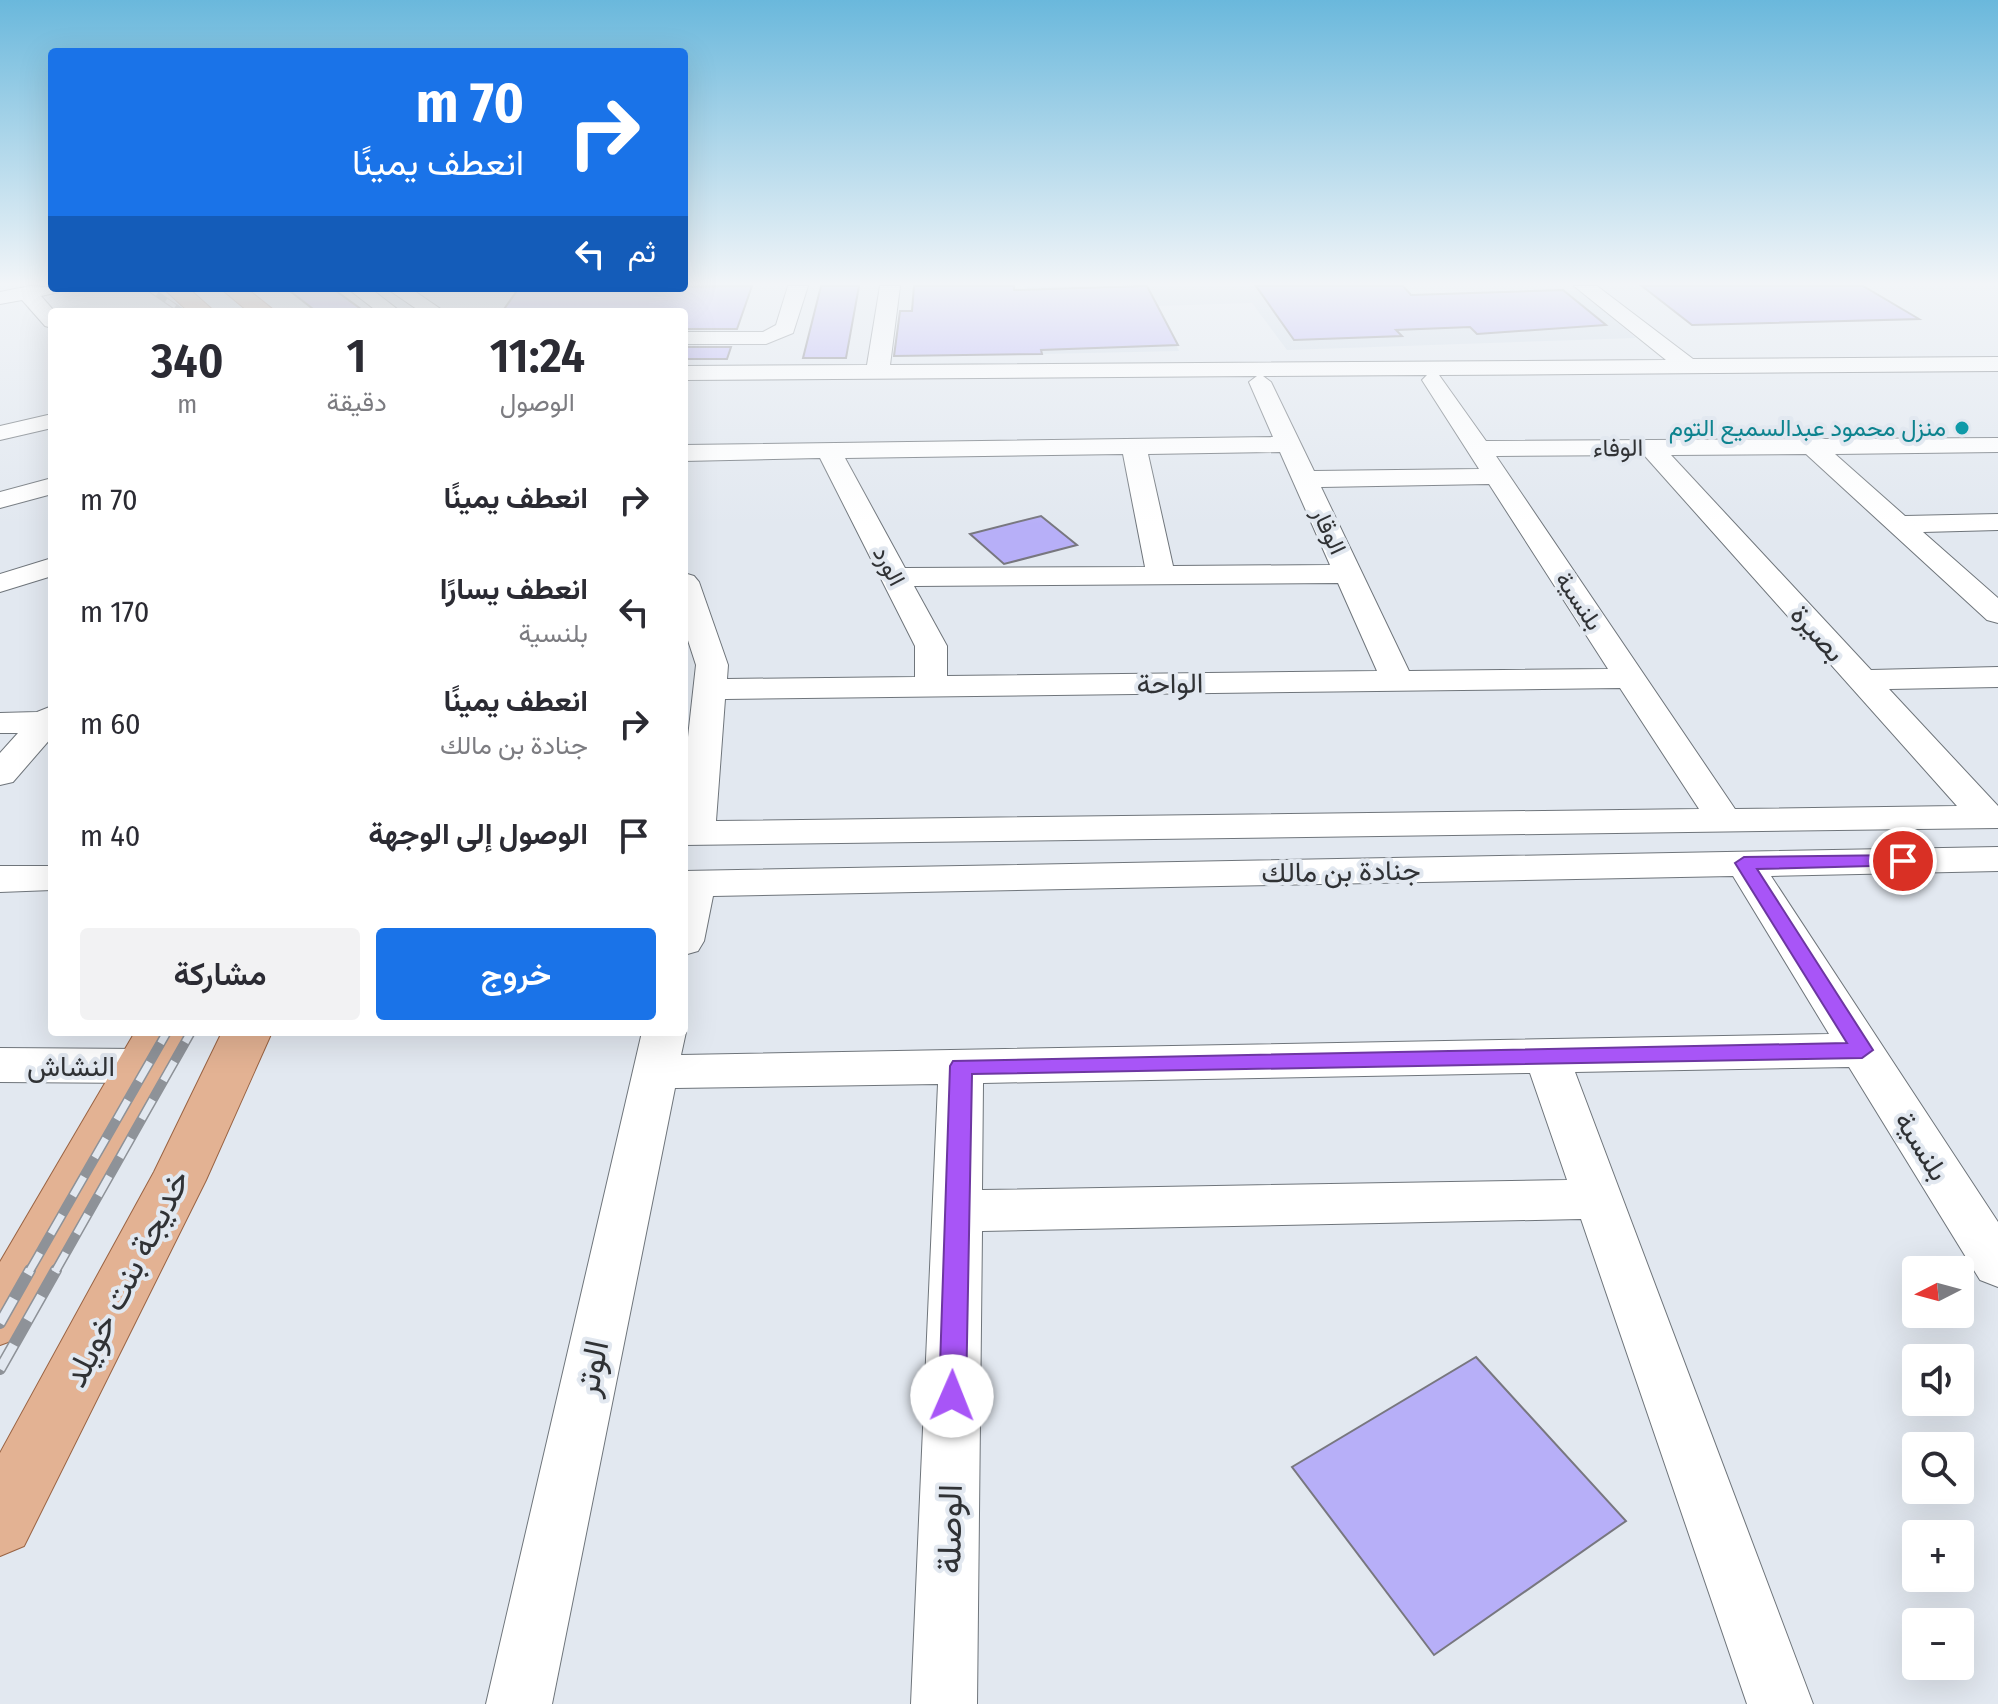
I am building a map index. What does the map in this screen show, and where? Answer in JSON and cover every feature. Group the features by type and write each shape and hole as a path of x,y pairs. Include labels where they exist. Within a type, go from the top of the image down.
{"main road":[{"name":"خديجة بنت خويلد","path":"0,1522 178,1180 245,1036"},
{"path":"0,1318 152,1049"}],"street":[{"path":"877,374 878,366"},
{"path":"688,373 1762,366"},
{"path":"688,386 1998,376"},
{"name":"بلنسية","path":"1433,380 1725,821"},
{"name":"الوقار","path":"1260,382 1398,681"},
{"path":"0,433 48,422"},
{"path":"688,453 1289,444"},
{"name":"الوفاء","path":"1478,449 1998,445"},
{"path":"1134,446 1161,576"},
{"name":"بصيرة","path":"1650,447 1860,680 1993,817"},
{"path":"1813,447 1998,614"},
{"name":"الورد","path":"829,451 931,646 931,686"},
{"path":"1305,479 1496,476"},
{"path":"0,500 48,487"},
{"path":"1899,524 1998,522"},
{"path":"0,583 48,568"},
{"path":"895,577 1349,574"},
{"path":"688,594 712,665 690,833"},
{"path":"1860,680 1998,677"},
{"name":"الواحة","path":"709,689 1630,678"},
{"path":"0,723 48,719"},
{"path":"0,774 48,720"},
{"name":"جنادة بن مالك","path":"690,833 1993,817"},
{"name":"جنادة بن مالك","path":"690,884 1998,859"},
{"name":"بلنسية","path":"1744,863 1998,1265"},
{"path":"0,879 48,878"},
{"name":"النشاش","path":"0,1065 152,1049"},
{"path":"660,1052 961,1066 1862,1050"},
{"name":"الوتر","path":"519,1704 660,1052"},
{"path":"1547,1056 1780,1704"},
{"name":"الوصلة","path":"944,1704 961,1066"},
{"path":"957,1211 1598,1199"}],"building":[{"path":"1041,516 1077,545 1004,564 970,534"},
{"path":"1476,1357 1626,1521 1434,1655 1292,1467"}],"railway":[{"path":"29,1272 165,1036"},
{"path":"55,1272 189,1036"},
{"path":"0,1323 30,1270"},
{"path":"0,1369 56,1270"}],"place":[{"name":"منزل محمود عبدالسميع التوم","path":"1962,428"}],"route":[{"path":"952,1396 961,1066 1862,1050 1744,863 1903,861"}]}
